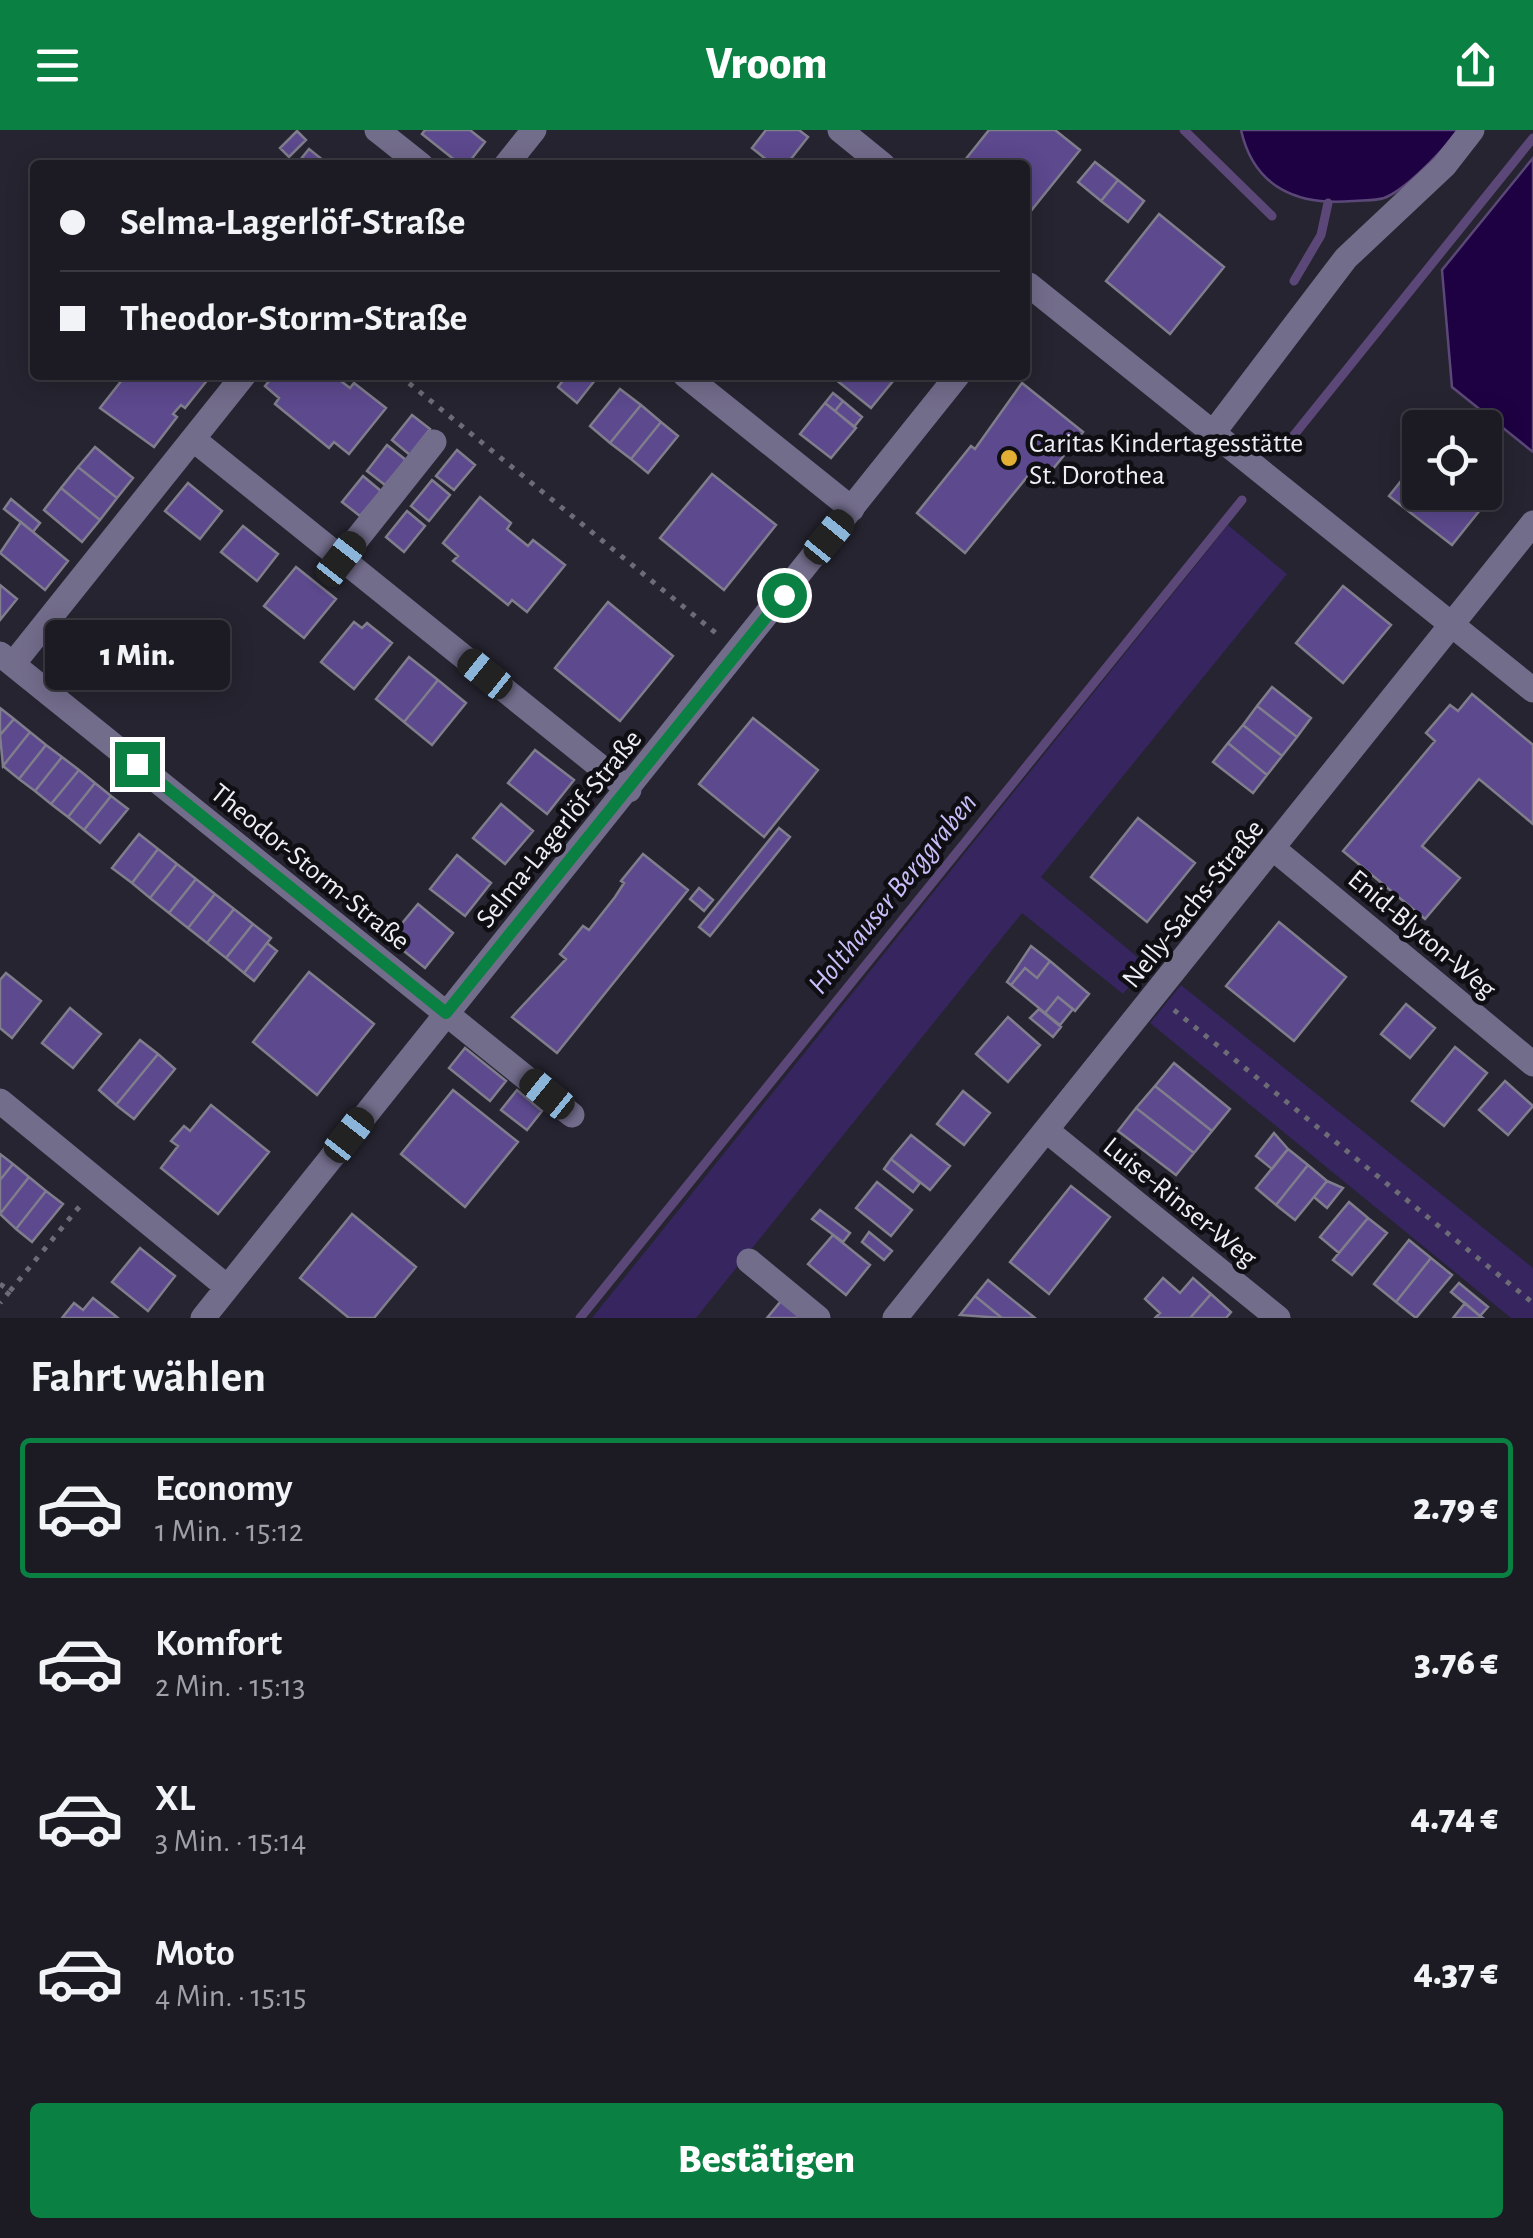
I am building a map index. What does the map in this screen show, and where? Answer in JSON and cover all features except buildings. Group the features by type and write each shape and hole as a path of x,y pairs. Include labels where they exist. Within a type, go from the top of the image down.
{"street":[{"path":"377,130 415,160"},
{"path":"510,160 534,130"},
{"path":"840,130 877,160"},
{"path":"1213,433 1346,258 1444,166 1472,130"},
{"path":"1030,289 1533,690"},
{"name":"Theodor-Storm-Straße","path":"240,380 6,659 572,1115"},
{"path":"690,380 852,509"},
{"name":"Selma-Lagerlöf-Straße","path":"203,1318 954,380"},
{"path":"193,439 629,790"},
{"path":"341,559 434,442"},
{"name":"Nelly-Sachs-Straße","path":"895,1318 1533,523"},
{"name":"Enid-Blyton-Weg","path":"1274,849 1533,1064"},
{"path":"0,1101 227,1287"},
{"name":"Luise-Rinser-Weg","path":"1046,1130 1278,1318"},
{"path":"749,1261 818,1318"}],"path":[{"path":"405,380 738,652"},
{"path":"1156,996 1533,1303"},
{"path":"0,1303 99,1182"},
{"path":"0,1284 10,1291"}],"shaded area":[{"path":"1241,130 1460,130 1425,168 1393,193 1377,200 1333,202 1297,196 1268,179 1247,150"},
{"path":"1533,158 1533,452 1502,427 1502,410 1481,410 1452,387 1442,270"},
{"path":"1228,525 1287,574 1041,877 1147,965 1123,994 1022,913 696,1318 592,1318"},
{"path":"1181,985 1533,1268 1533,1318 1511,1318 1150,1023"}],"waterway":[{"path":"1184,130 1272,216"},
{"name":"Holthauser Berggraben","path":"1286,445 1533,138"},
{"path":"1294,281 1321,235 1328,203"},
{"name":"Holthauser Berggraben","path":"580,1318 1242,500"}],"place":[{"name":"Caritas Kindertagesstätte St. Dorothea","path":"1009,458"}],"route":[{"path":"137,764 446,1013 784,595"}]}
